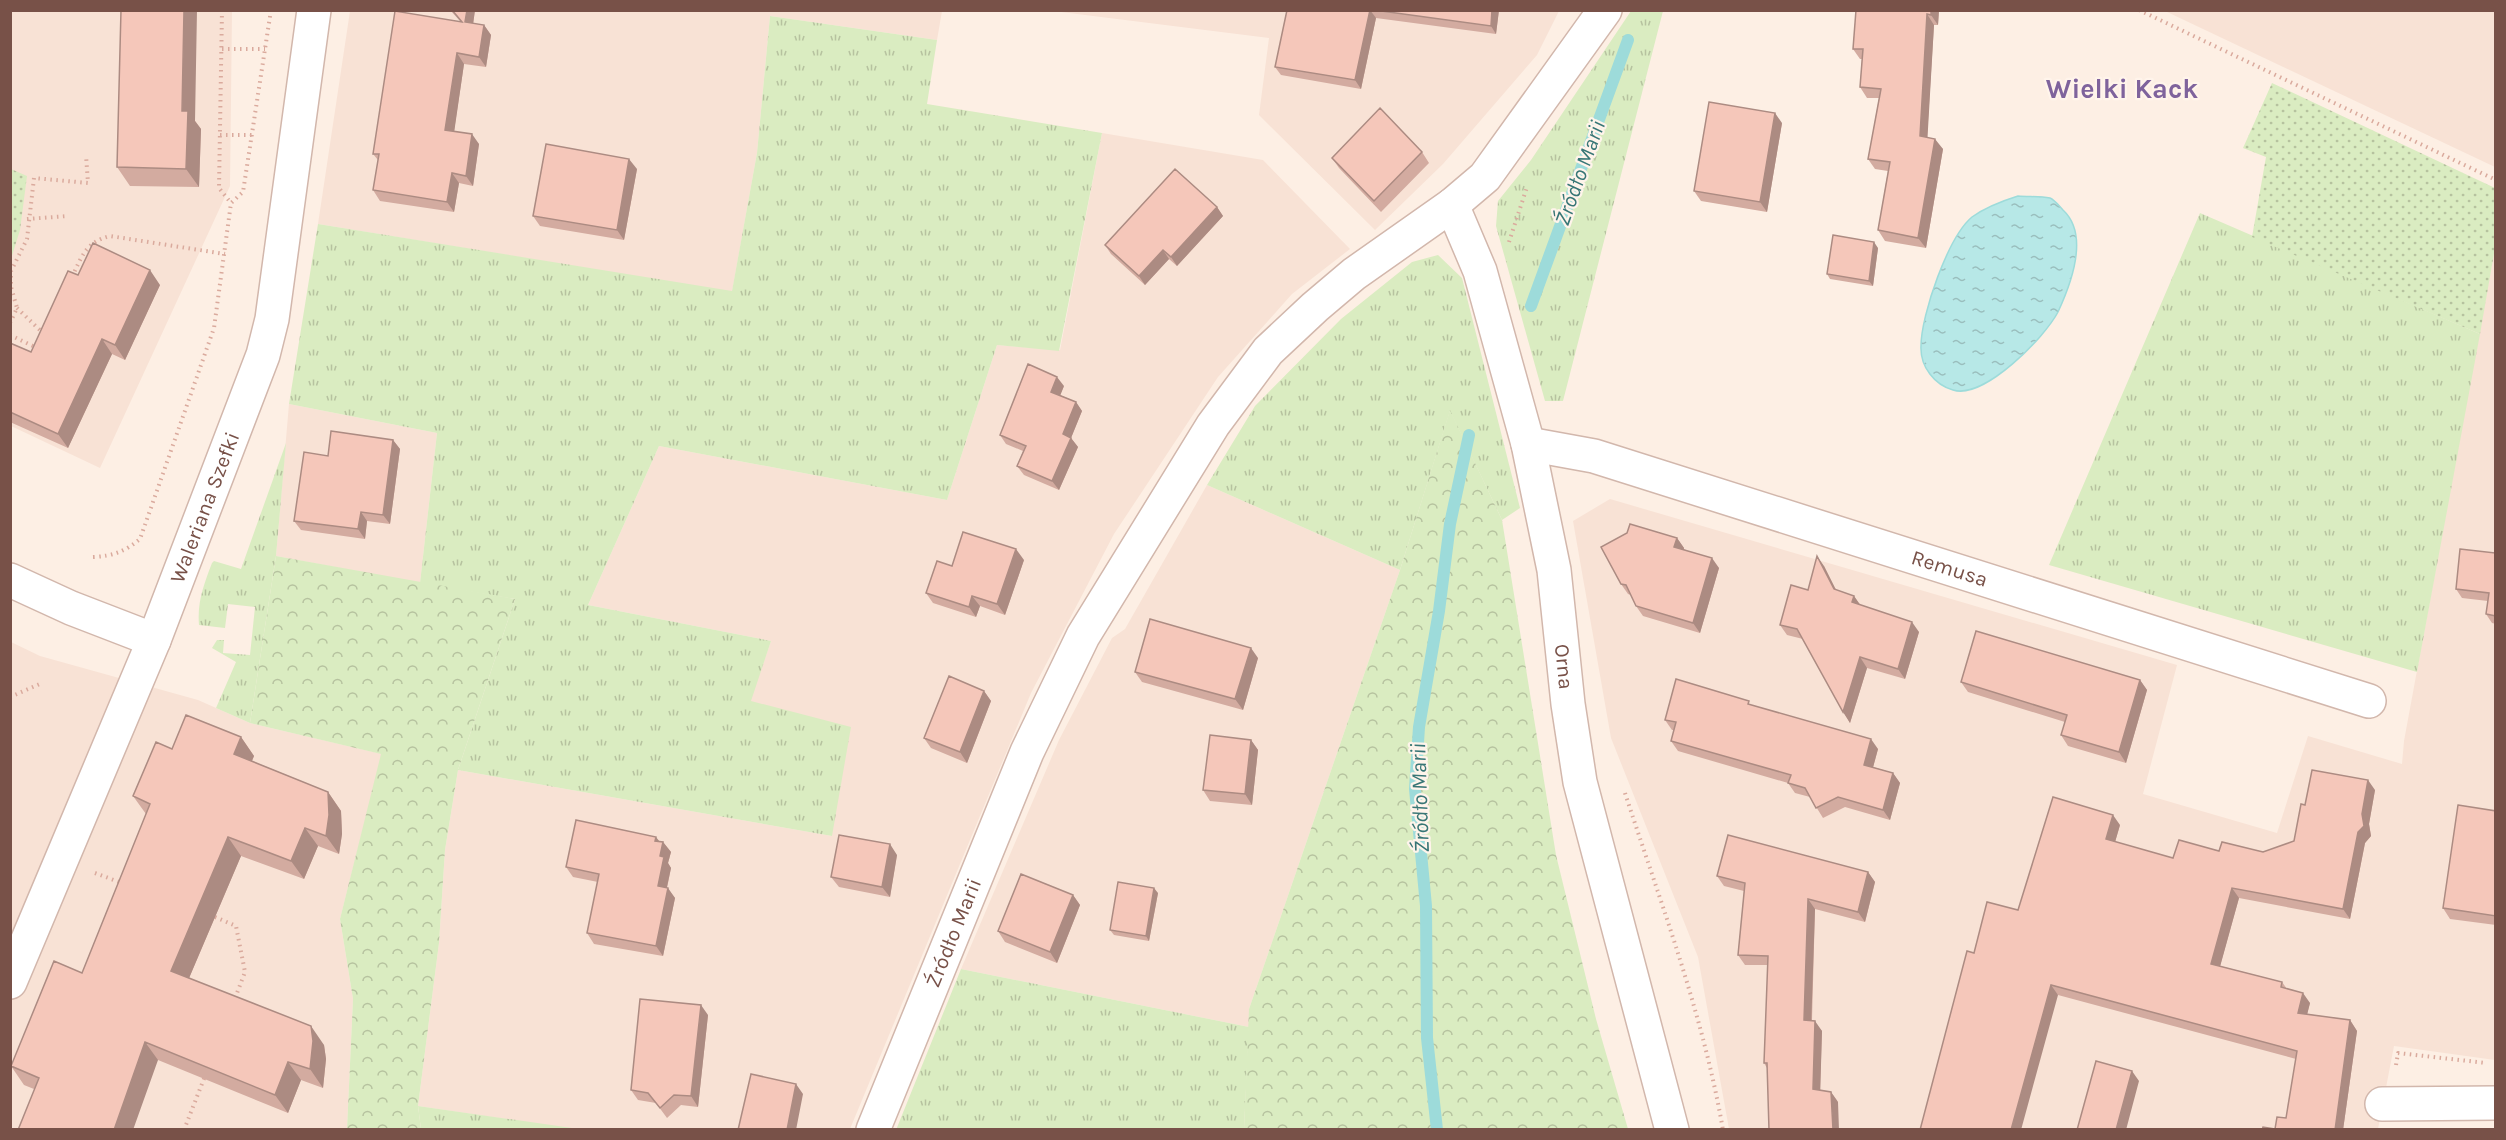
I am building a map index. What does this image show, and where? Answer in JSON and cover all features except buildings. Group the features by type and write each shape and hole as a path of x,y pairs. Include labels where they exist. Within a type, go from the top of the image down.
{"street":[{"name":"Waleriana Szefki","path":"10,982 154,640 263,355 273,319 314,10"},
{"name":"Źródło Marii","path":"873,1130 1032,742 1083,636 1207,434 1268,351 1315,306 1354,274 1452,205 1485,177 1605,10"},
{"name":"Orna","path":"1452,205 1480,271 1528,444 1554,570 1568,704 1580,782 1672,1130"},
{"name":"Remusa","path":"1528,444 1594,456 2369,701"},
{"path":"10,580 71,608 154,640"},
{"path":"2382,1104 2496,1103"}],"path":[{"path":"222,10 219,188 231,203"},
{"path":"93,557 110,556 126,550 140,539 214,328 231,203 243,192 271,10"},
{"path":"2139,10 2496,180"},
{"path":"222,49 265,49"},
{"path":"220,135 252,135"},
{"path":"44,334 17,308 11,287 11,271 27,239 27,219 34,178 87,183 86,155"},
{"path":"1507,246 1529,180"},
{"path":"27,219 68,216"},
{"path":"68,286 86,247 97,239 110,236 225,254"},
{"path":"10,323 17,308"},
{"path":"10,335 38,349 49,325"},
{"path":"10,697 42,683"},
{"path":"215,917 236,926 245,972 233,1003"},
{"path":"184,1130 208,1066"}],"shaded area":[{"path":"11,11 232,11 230,186 100,468 11,426"},
{"path":"350,11 942,11 937,40 770,16 757,153 732,292 318,224"},
{"path":"1053,11 1559,11 1537,55 1443,164 1375,230 1259,115 1269,38"},
{"path":"2165,11 2495,11 2495,167"},
{"path":"1102,133 1263,160 1350,249 1292,294 1218,377 1114,534 1031,693 850,1129 579,1130 418,1106 439,943 445,850 458,770 832,836 750,701 771,641 588,605 659,446 947,500 997,345 1060,350"},
{"path":"2495,248 2495,1060 2394,1046 2378,1129 1729,1129 1698,957 1611,738 1573,521 1610,499 2177,665 2143,794 2277,833 2308,736 2402,764 2404,741"},
{"path":"289,404 437,433 420,583 276,556"},
{"path":"1207,485 1400,570 1249,1009 1249,1027 961,969 1059,740 1112,638 1125,629"},
{"path":"11,642 40,656 198,700 250,723 382,754 340,919 353,999 347,1129 11,1130"}],"green space":[{"path":"1631,11 1663,11 1563,401 1545,401 1496,226 1498,201 1531,160"},
{"path":"770,16 937,40 927,104 1102,133 1059,351 997,345 947,500 659,446 588,605 771,641 751,701 851,727 832,836 458,770 515,599 420,583 437,433 289,404 318,224 732,291 757,153"},
{"path":"2272,83 2495,188 2495,248 2480,334 2252,237 2266,157 2243,148"},
{"path":"11,169 27,176 20,230 11,259"},
{"path":"2200,213 2480,334 2417,672 2049,565"},
{"path":"1438,255 1462,278 1520,508 1502,520 1450,411 1400,570 1207,485 1255,406 1341,319 1412,262"},
{"path":"1450,410 1502,520 1556,855 1596,1019 1628,1129 1244,1129 1249,1009 1400,570"},
{"path":"286,443 276,556 250,723 216,708 236,662 212,648 217,640 224,640 223,653 250,655 255,607 228,604 225,628 199,625 200,601 214,561 241,569"},
{"path":"276,556 515,599 458,770 445,850 439,943 418,1106 421,1129 347,1129 353,999 340,919 381,754 250,723"},
{"path":"961,969 1249,1027 1244,1129 896,1130"},
{"path":"418,1106 579,1129 421,1129"}],"water":[{"path":"2018,196 2050,198 2071,220 2077,246 2076,260 2068,288 2051,323 2012,364 1981,386 1966,391 1946,388 1930,374 1921,354 1922,332 1926,316 1945,258 1963,227 1972,217 2000,202"}],"waterway":[{"name":"Źródło Marii","path":"1531,306 1628,40"},
{"name":"Źródło Marii","path":"1437,1130 1427,1038 1426,906 1415,789 1419,727 1439,611 1450,524 1469,435"}],"district":[{"name":"Wielki Kack","path":"2122,89"}]}
